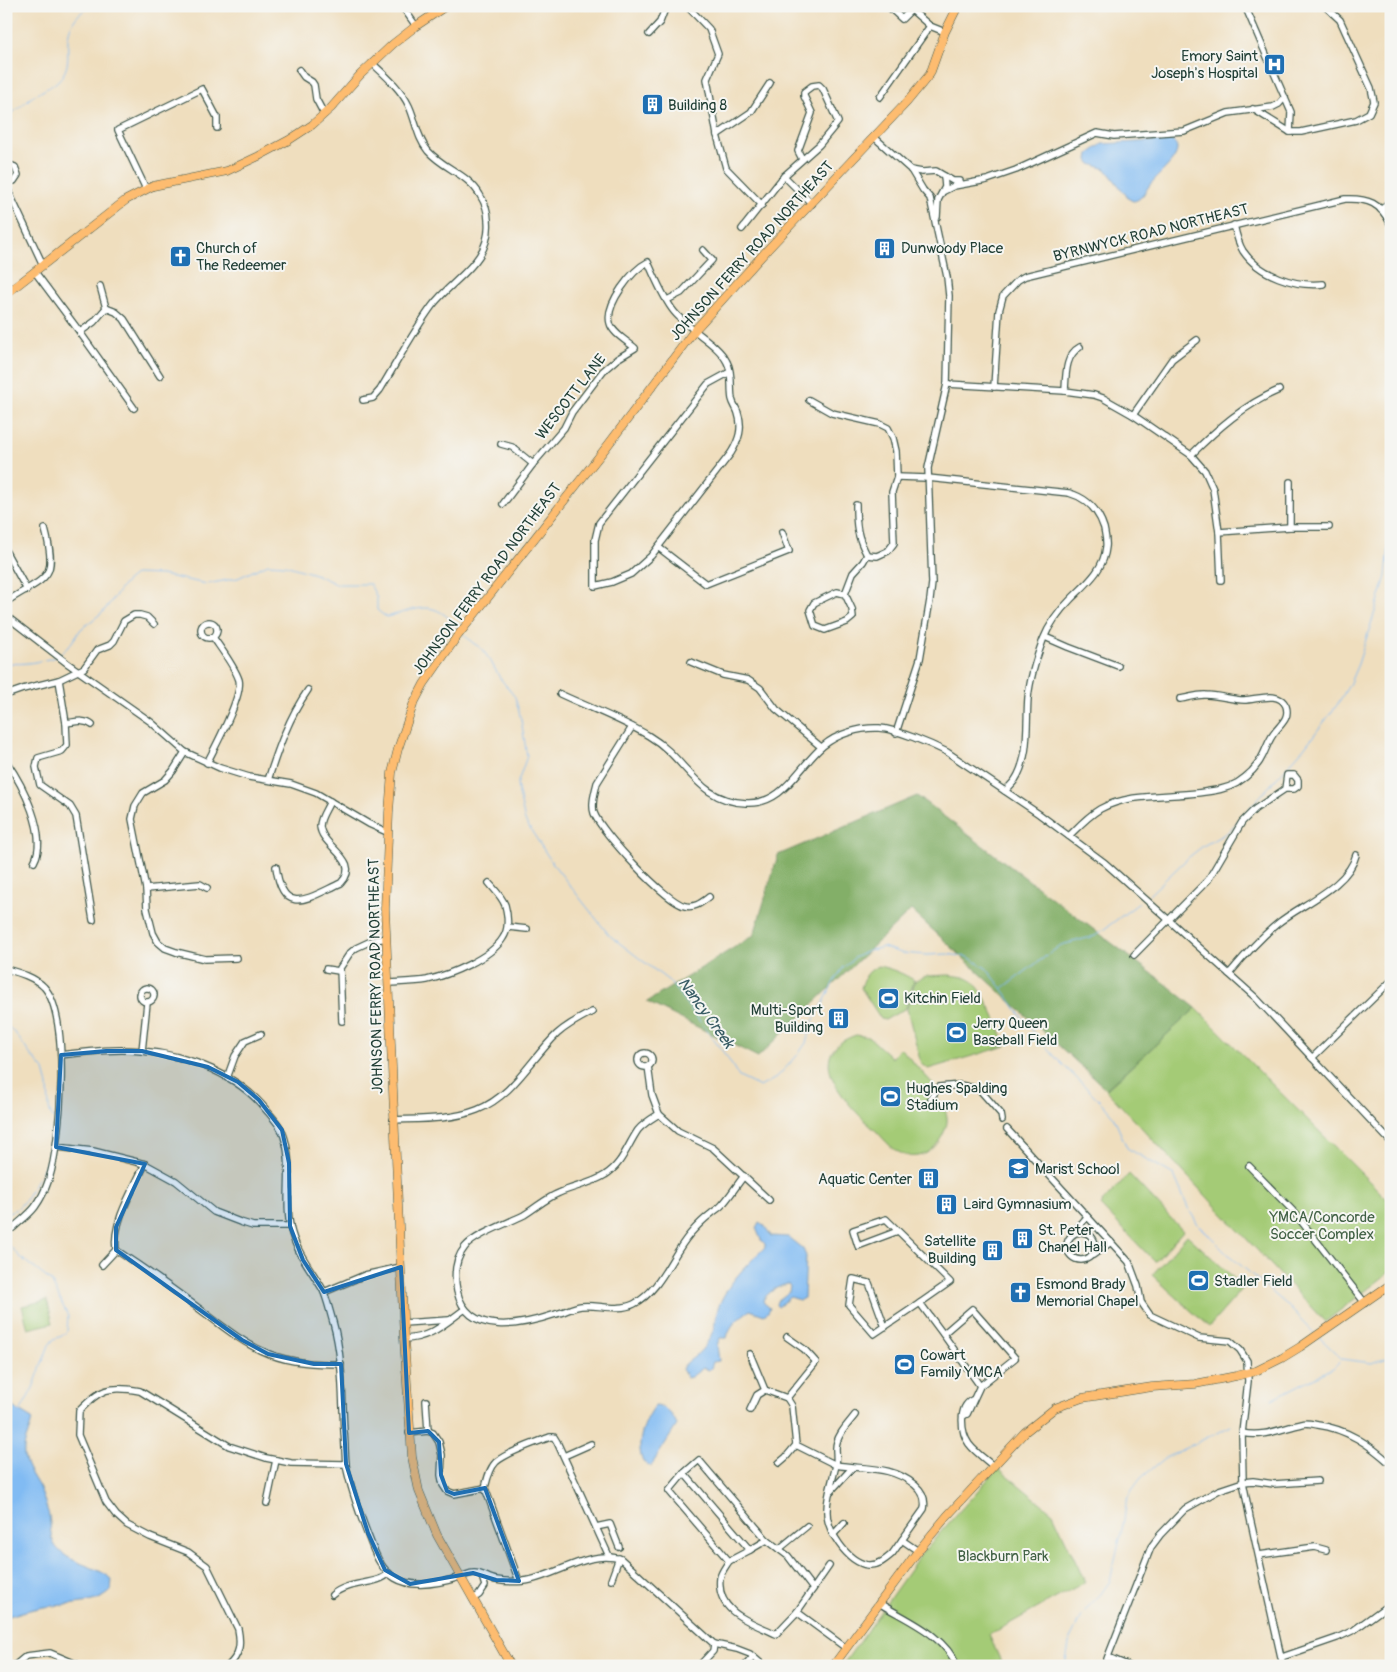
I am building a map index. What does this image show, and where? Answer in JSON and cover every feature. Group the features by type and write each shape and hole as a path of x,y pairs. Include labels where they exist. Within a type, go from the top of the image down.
{"main road":[{"path":"6,294 126,200 146,189 165,183 216,174 235,167 289,140 312,125 393,44 446,6"},
{"name":"JOHNSON FERRY ROAD NORTHEAST","path":"511,1666 437,1535 424,1506 415,1475 410,1433 403,1323 386,938 387,832 392,773 398,749 413,705 431,671 608,445 694,331 907,102 930,74 945,32 958,6"},
{"path":"833,1666 918,1551 947,1516 1025,1432 1055,1408 1082,1398 1195,1384 1248,1374 1300,1347 1391,1284"}],"street":[{"path":"402,6 416,26"},
{"path":"649,34 660,22 665,6"},
{"path":"687,6 710,29 718,54 707,79 717,135 726,168 762,205"},
{"path":"888,6 902,19 909,8 930,26 945,32"},
{"path":"1245,6 1291,112 1290,132"},
{"path":"1253,110 1290,132 1301,132 1356,120 1366,116 1373,106 1374,98 1371,88 1340,20 1324,6"},
{"path":"880,97 930,26"},
{"path":"363,400 373,398 380,390 433,304 480,257 489,233 486,206 477,190 466,178 436,159 427,150 419,137 410,108 404,96 372,63"},
{"path":"299,70 314,85 316,99 324,114"},
{"path":"717,135 751,112 770,83"},
{"path":"742,230 784,176 819,145 838,122 820,86 812,86 804,92 812,113 798,151 802,159"},
{"path":"146,189 118,130 202,89 217,117 217,128"},
{"path":"929,196 936,196 954,186 988,180 1016,170 1097,133 1114,136 1184,131 1228,113 1273,107 1279,104 1284,97"},
{"path":"874,137 911,170 923,190 929,196 938,226"},
{"path":"6,166 15,167 18,175 14,182 6,184 43,265"},
{"path":"911,170 922,172 936,171 953,181 972,182"},
{"path":"784,176 812,204"},
{"path":"896,732 920,659 932,583 928,468 947,384 949,296 938,226 937,205 946,184 944,176"},
{"name":"BYRNWYCK ROAD NORTHEAST","path":"994,387 999,311 1003,296 1018,280 1025,276 1345,199 1359,198 1369,201 1381,210 1391,225"},
{"path":"1381,210 1391,200"},
{"path":"1234,225 1244,252 1256,265 1278,277 1294,282 1307,285 1323,284"},
{"path":"667,300 681,293 712,260 703,250"},
{"name":"WESCOTT LANE","path":"504,504 533,464 564,428 572,412 603,371 617,359 635,348 615,332 610,323 611,310 626,280 639,266 648,262 673,311 694,331 717,348 727,361 730,372"},
{"path":"35,272 134,408"},
{"path":"100,286 106,308"},
{"path":"80,332 94,322 106,308"},
{"path":"106,308 116,312 124,319 160,376"},
{"path":"1133,415 1172,359 1197,340"},
{"path":"1065,391 1068,360 1080,346"},
{"path":"730,372 732,401 739,414 741,431 731,453 651,556 630,574 612,582 595,586 595,540 599,523 708,384 730,372"},
{"path":"947,384 1065,391 1094,395 1109,401 1133,415 1191,455 1205,471 1215,498 1219,532 1221,580"},
{"path":"1191,455 1211,434 1238,412 1279,390"},
{"path":"809,400 832,413 880,424 888,428 893,438 896,451 897,477 892,492 894,543 888,551 877,556 868,555"},
{"path":"501,444 512,447 533,464"},
{"path":"897,477 928,478 1069,492 1089,502 1098,512 1107,544 1105,556 1100,567 1085,587 1062,609 1044,637 1031,677 1022,764 1016,779 1005,791"},
{"path":"1290,482 1290,527"},
{"path":"856,505 856,523 860,541 868,555"},
{"path":"1219,532 1290,527 1328,527"},
{"path":"6,602 44,579 51,562 51,551 45,529"},
{"path":"658,548 706,584 790,551 782,532"},
{"path":"6,552 27,590"},
{"path":"845,594 837,592 814,603 810,610 815,626 825,630 847,622 853,617 852,609 845,594 853,573 868,555"},
{"path":"6,695 22,688 59,680 84,668 97,650 110,645 114,641 128,617 140,615 147,617 154,624"},
{"path":"6,616 151,722 185,752 207,763 249,777 291,784 316,793 369,824 387,832"},
{"path":"207,763 240,688 239,680 213,637"},
{"path":"1044,637 1118,666"},
{"path":"691,662 723,675 748,680 760,688 776,709 821,747"},
{"path":"59,680 66,723 67,745 65,749 38,758 36,767 40,785 70,806 76,816 94,920"},
{"path":"268,780 296,708 308,690"},
{"path":"560,694 632,726 661,744 678,759 702,787 714,795 729,801 748,803 765,801 789,785 821,747 834,738 864,729 880,728 896,732 931,744 947,752 1039,814 1105,863 1256,998 1391,1142"},
{"path":"1069,836 1089,817 1100,809 1112,804 1130,799 1217,790 1237,783 1247,776 1259,763 1271,737 1286,718 1287,710 1280,698 1244,700 1205,694 1180,699"},
{"path":"66,723 84,721 92,726"},
{"path":"632,726 597,783 594,794 594,812 605,832 654,883 678,904 693,907 709,897"},
{"path":"185,752 173,771 164,780 144,793 135,806 132,820 146,889 147,909 153,933 158,942 165,948 205,959 237,958"},
{"path":"6,761 23,786 34,820 39,849 34,862"},
{"path":"1134,955 1208,880 1242,822 1255,809 1285,789"},
{"path":"276,867 278,882 282,892 294,900 301,901 342,883 345,879 347,866 345,860 324,838 320,827 320,820 330,801"},
{"path":"1229,974 1276,924 1322,893 1346,874 1351,868 1356,854"},
{"path":"389,983 428,980 450,973 483,956 499,944 508,926 504,904 489,883"},
{"path":"146,889 200,884 208,888"},
{"path":"508,926 527,929"},
{"path":"342,1021 339,971 343,962 356,948 371,940 386,938"},
{"path":"6,969 34,978 45,988 56,1018 61,1055 61,1100 56,1147 48,1180 35,1207 13,1228"},
{"path":"326,969 339,971"},
{"path":"1312,1058 1391,981"},
{"path":"142,1051 146,1002"},
{"path":"393,1120 462,1115 487,1106 498,1099 514,1084 557,1034 571,1023 592,1012"},
{"path":"227,1078 235,1056 245,1041 261,1034"},
{"path":"61,1055 106,1051 142,1051 175,1057 208,1067 238,1082 259,1100 282,1130 289,1163 290,1226 296,1246 303,1260 324,1292 334,1324 340,1364 346,1464 354,1496 368,1533 381,1564 389,1573 403,1582 418,1584 473,1573 496,1580 529,1581 595,1557 609,1556 619,1558 714,1644 737,1648 764,1666"},
{"path":"648,1066 652,1095 659,1114 678,1130 713,1148 769,1200"},
{"path":"931,1098 939,1087 960,1085 979,1089 1001,1114 1002,1120"},
{"path":"659,1114 639,1129 620,1161 606,1174 598,1179 559,1192 524,1215 474,1239 465,1246 458,1257 456,1270 457,1291 465,1309 478,1320 503,1325 540,1319 574,1307 622,1307 633,1305 647,1295 688,1236 710,1214 720,1207 744,1176"},
{"path":"1007,1130 1129,1262 1138,1286 1141,1302 1150,1315 1199,1338 1230,1341 1247,1360 1248,1374 1242,1433 1243,1482 1283,1666"},
{"path":"56,1147 94,1151 144,1164 176,1180 214,1212 253,1226 290,1226"},
{"path":"144,1164 116,1228 114,1239 116,1250 148,1271 242,1340 268,1354 291,1361 314,1364 340,1364"},
{"path":"1248,1166 1294,1212 1365,1303"},
{"path":"1087,1217 1066,1243 1070,1256 1078,1260 1088,1259 1111,1242"},
{"path":"885,1327 869,1282 853,1279 849,1305 874,1334 885,1327 950,1282 886,1219 853,1230 858,1246 898,1231"},
{"path":"1071,1235 1080,1232 1089,1234 1095,1247 1091,1256"},
{"path":"102,1265 116,1250"},
{"path":"324,1292 365,1275 401,1267"},
{"path":"920,1303 980,1386"},
{"path":"404,1339 427,1335 443,1326 465,1309"},
{"path":"943,1334 972,1309 1016,1358 980,1386 962,1412 964,1434 969,1444 993,1466"},
{"path":"403,1323 449,1320"},
{"path":"787,1337 804,1349 816,1362 787,1398"},
{"path":"750,1354 765,1390 787,1398 792,1406 796,1445 779,1463"},
{"path":"228,1666 236,1658 239,1650 238,1629 206,1566 188,1552 139,1532 127,1525 111,1509 102,1494 78,1435 79,1412 97,1394 110,1389 125,1388 140,1391 229,1446 292,1463 346,1464"},
{"path":"750,1410 757,1395 765,1390"},
{"path":"426,1401 428,1431"},
{"path":"796,1445 836,1465 888,1471 902,1476 920,1489 926,1503 924,1510 886,1560 868,1565 858,1561 841,1548 833,1535 826,1511 836,1465 836,1447 840,1435 854,1415"},
{"path":"1242,1433 1275,1432 1305,1423 1325,1426 1351,1434 1373,1448 1391,1464"},
{"path":"410,1433 428,1431 433,1433 439,1442 442,1455 442,1485 447,1492 454,1494 485,1488"},
{"path":"519,1581 485,1488 495,1463 521,1448 554,1437 609,1556"},
{"path":"564,1456 591,1444"},
{"path":"267,1503 276,1460"},
{"path":"729,1560 669,1491 684,1473 699,1460 767,1540 788,1556 813,1589"},
{"path":"830,1493 852,1468"},
{"path":"684,1473 750,1550"},
{"path":"1106,1666 1108,1656 1151,1547 1185,1509 1219,1490 1243,1482 1253,1481 1274,1484 1318,1481"},
{"path":"833,1535 844,1523"},
{"path":"596,1527 610,1524 619,1547"},
{"path":"779,1549 807,1526"},
{"path":"767,1540 729,1560 720,1577 721,1596 734,1615 776,1634 797,1612 829,1566"},
{"path":"902,1540 918,1551"},
{"path":"1259,1555 1315,1547 1326,1550"},
{"path":"611,1580 619,1558"},
{"path":"332,1595 343,1587 383,1579 389,1573"},
{"path":"482,1576 485,1586"},
{"path":"473,1599 479,1596 485,1586 496,1580"},
{"path":"880,1603 932,1636 955,1659 957,1666"},
{"path":"1282,1657 1346,1634 1391,1604"},
{"path":"797,1612 846,1648"},
{"path":"699,1666 713,1651 714,1644"},
{"path":"14,1666 26,1656 50,1653 81,1666"},
{"path":"1108,1656 1129,1666"},
{"path":"745,1666 753,1657"}],"highlighted area":[{"path":"106,1051 142,1051 208,1067 238,1082 259,1100 282,1130 289,1163 290,1226 303,1260 324,1292 401,1267 409,1433 428,1431 439,1442 441,1475 447,1491 454,1494 485,1488 519,1581 496,1580 473,1573 410,1584 385,1570 368,1533 346,1464 341,1364 314,1364 268,1354 242,1340 116,1250 116,1227 145,1164 56,1147 61,1055"}],"green space":[{"path":"917,796 1196,1008 1106,1089 911,910 758,1057 647,1002 754,935 778,855"},
{"name":"Kitchin Field","path":"879,966 914,980 906,1008 885,1020 881,1019 861,988 867,974"},
{"name":"Jerry Queen Baseball Field","path":"949,975 969,979 980,990 991,1009 1006,1046 928,1069 921,1064 907,1009 915,981 926,976"},
{"name":"YMCA/Concorde Soccer Complex","path":"1196,1008 1391,1203 1391,1271 1325,1322 1106,1090"},
{"name":"Hughes Spalding Stadium","path":"856,1035 869,1037 892,1058 900,1048 934,1085 929,1090 944,1109 947,1120 941,1137 931,1150 921,1155 909,1156 895,1149 865,1121 843,1096 834,1082 830,1068 831,1055 839,1044"},
{"path":"1129,1174 1183,1231 1155,1262 1100,1205"},
{"name":"Stadler Field","path":"1187,1235 1244,1287 1209,1327 1152,1275"},
{"path":"47,1300 53,1323 28,1329 22,1306"},
{"name":"Blackburn Park","path":"998,1468 1053,1513 1085,1582 989,1635 1003,1666 842,1666 922,1553"}],"water":[{"path":"1171,140 1177,147 1174,158 1143,195 1135,201 1129,199 1106,169 1091,164 1088,160 1089,154 1102,144"},
{"path":"759,1222 764,1225 771,1236 788,1237 803,1249 806,1256 804,1298 800,1300 790,1297 778,1307 776,1305 777,1301 789,1292 790,1286 788,1284 768,1294 763,1300 770,1308 768,1312 764,1315 750,1310 742,1315 733,1325 727,1338 720,1338 717,1345 719,1361 713,1362 709,1370 703,1368 687,1378 682,1369 708,1341 718,1308 727,1290 738,1275 765,1247 756,1228"},
{"path":"6,1403 32,1419 24,1454 28,1469 39,1487 44,1501 56,1547 61,1553 75,1561 98,1570 112,1579 111,1591 105,1596 89,1602 39,1608 6,1617"},
{"path":"655,1406 659,1406 669,1412 677,1425 651,1466 643,1462 640,1440 647,1419"}],"waterway":[{"path":"6,116 51,86 63,75 67,66 70,28 76,17 81,13 98,6"},
{"path":"1149,895 1189,857 1203,846 1228,832 1304,748 1337,705 1349,685 1358,664 1382,590 1386,576 1391,527"},
{"name":"Nancy Creek","path":"59,655 69,646 81,629 103,612 125,583 136,574 162,575 207,584 238,578 268,564 285,565 315,574 336,584 370,584 377,598 377,610 386,617 417,609 433,609 441,612 459,629"},
{"name":"Nancy Creek","path":"463,634 481,648 515,697 527,756 517,785 525,821 553,864 609,935 669,981 727,1057 739,1077 760,1087 776,1078 796,1057 806,1043 813,1021 834,981 843,968 854,958 868,951 883,947 901,953 947,954 968,957 986,968 1028,1026 1056,1058 1113,1116 1127,1148 1174,1175 1188,1208 1197,1223 1230,1256 1286,1304 1314,1333"},
{"name":"Nancy Creek","path":"6,663 31,663 55,657"},
{"path":"1003,988 1061,945 1095,936 1139,903"},
{"path":"6,1026 16,1034 44,1070 48,1085 49,1108 56,1122"},
{"path":"6,1213 17,1209 27,1198 48,1157 52,1134 56,1130"},
{"path":"6,1242 21,1258 51,1281 68,1316 67,1331 62,1336 54,1339 49,1345 33,1388 20,1412"},
{"name":"Nancy Creek","path":"1319,1337 1342,1359 1372,1363 1391,1357"},
{"path":"1272,1399 1333,1368 1342,1359"},
{"path":"1065,1666 1070,1639 1080,1618 1110,1581 1126,1504 1132,1490 1141,1478 1165,1458 1231,1426"}],"place":[{"name":"Emory Saint Joseph's Hospital","path":"1274,65"},
{"name":"Building 8","path":"652,105"},
{"name":"Dunwoody Place","path":"885,248"},
{"name":"Church of The Redeemer","path":"180,257"},
{"name":"Kitchin Field","path":"888,998"},
{"name":"Multi-Sport Building","path":"839,1019"},
{"name":"Jerry Queen Baseball Field","path":"957,1032"},
{"name":"Hughes Spalding Stadium","path":"890,1097"},
{"name":"Marist School","path":"1019,1169"},
{"name":"Aquatic Center","path":"928,1179"},
{"name":"Laird Gymnasium","path":"947,1204"},
{"name":"St. Peter Chanel Hall","path":"1022,1239"},
{"name":"Satellite Building","path":"992,1250"},
{"name":"Stadler Field","path":"1198,1281"},
{"name":"Esmond Brady Memorial Chapel","path":"1020,1293"},
{"name":"Cowart Family YMCA","path":"904,1364"}]}
